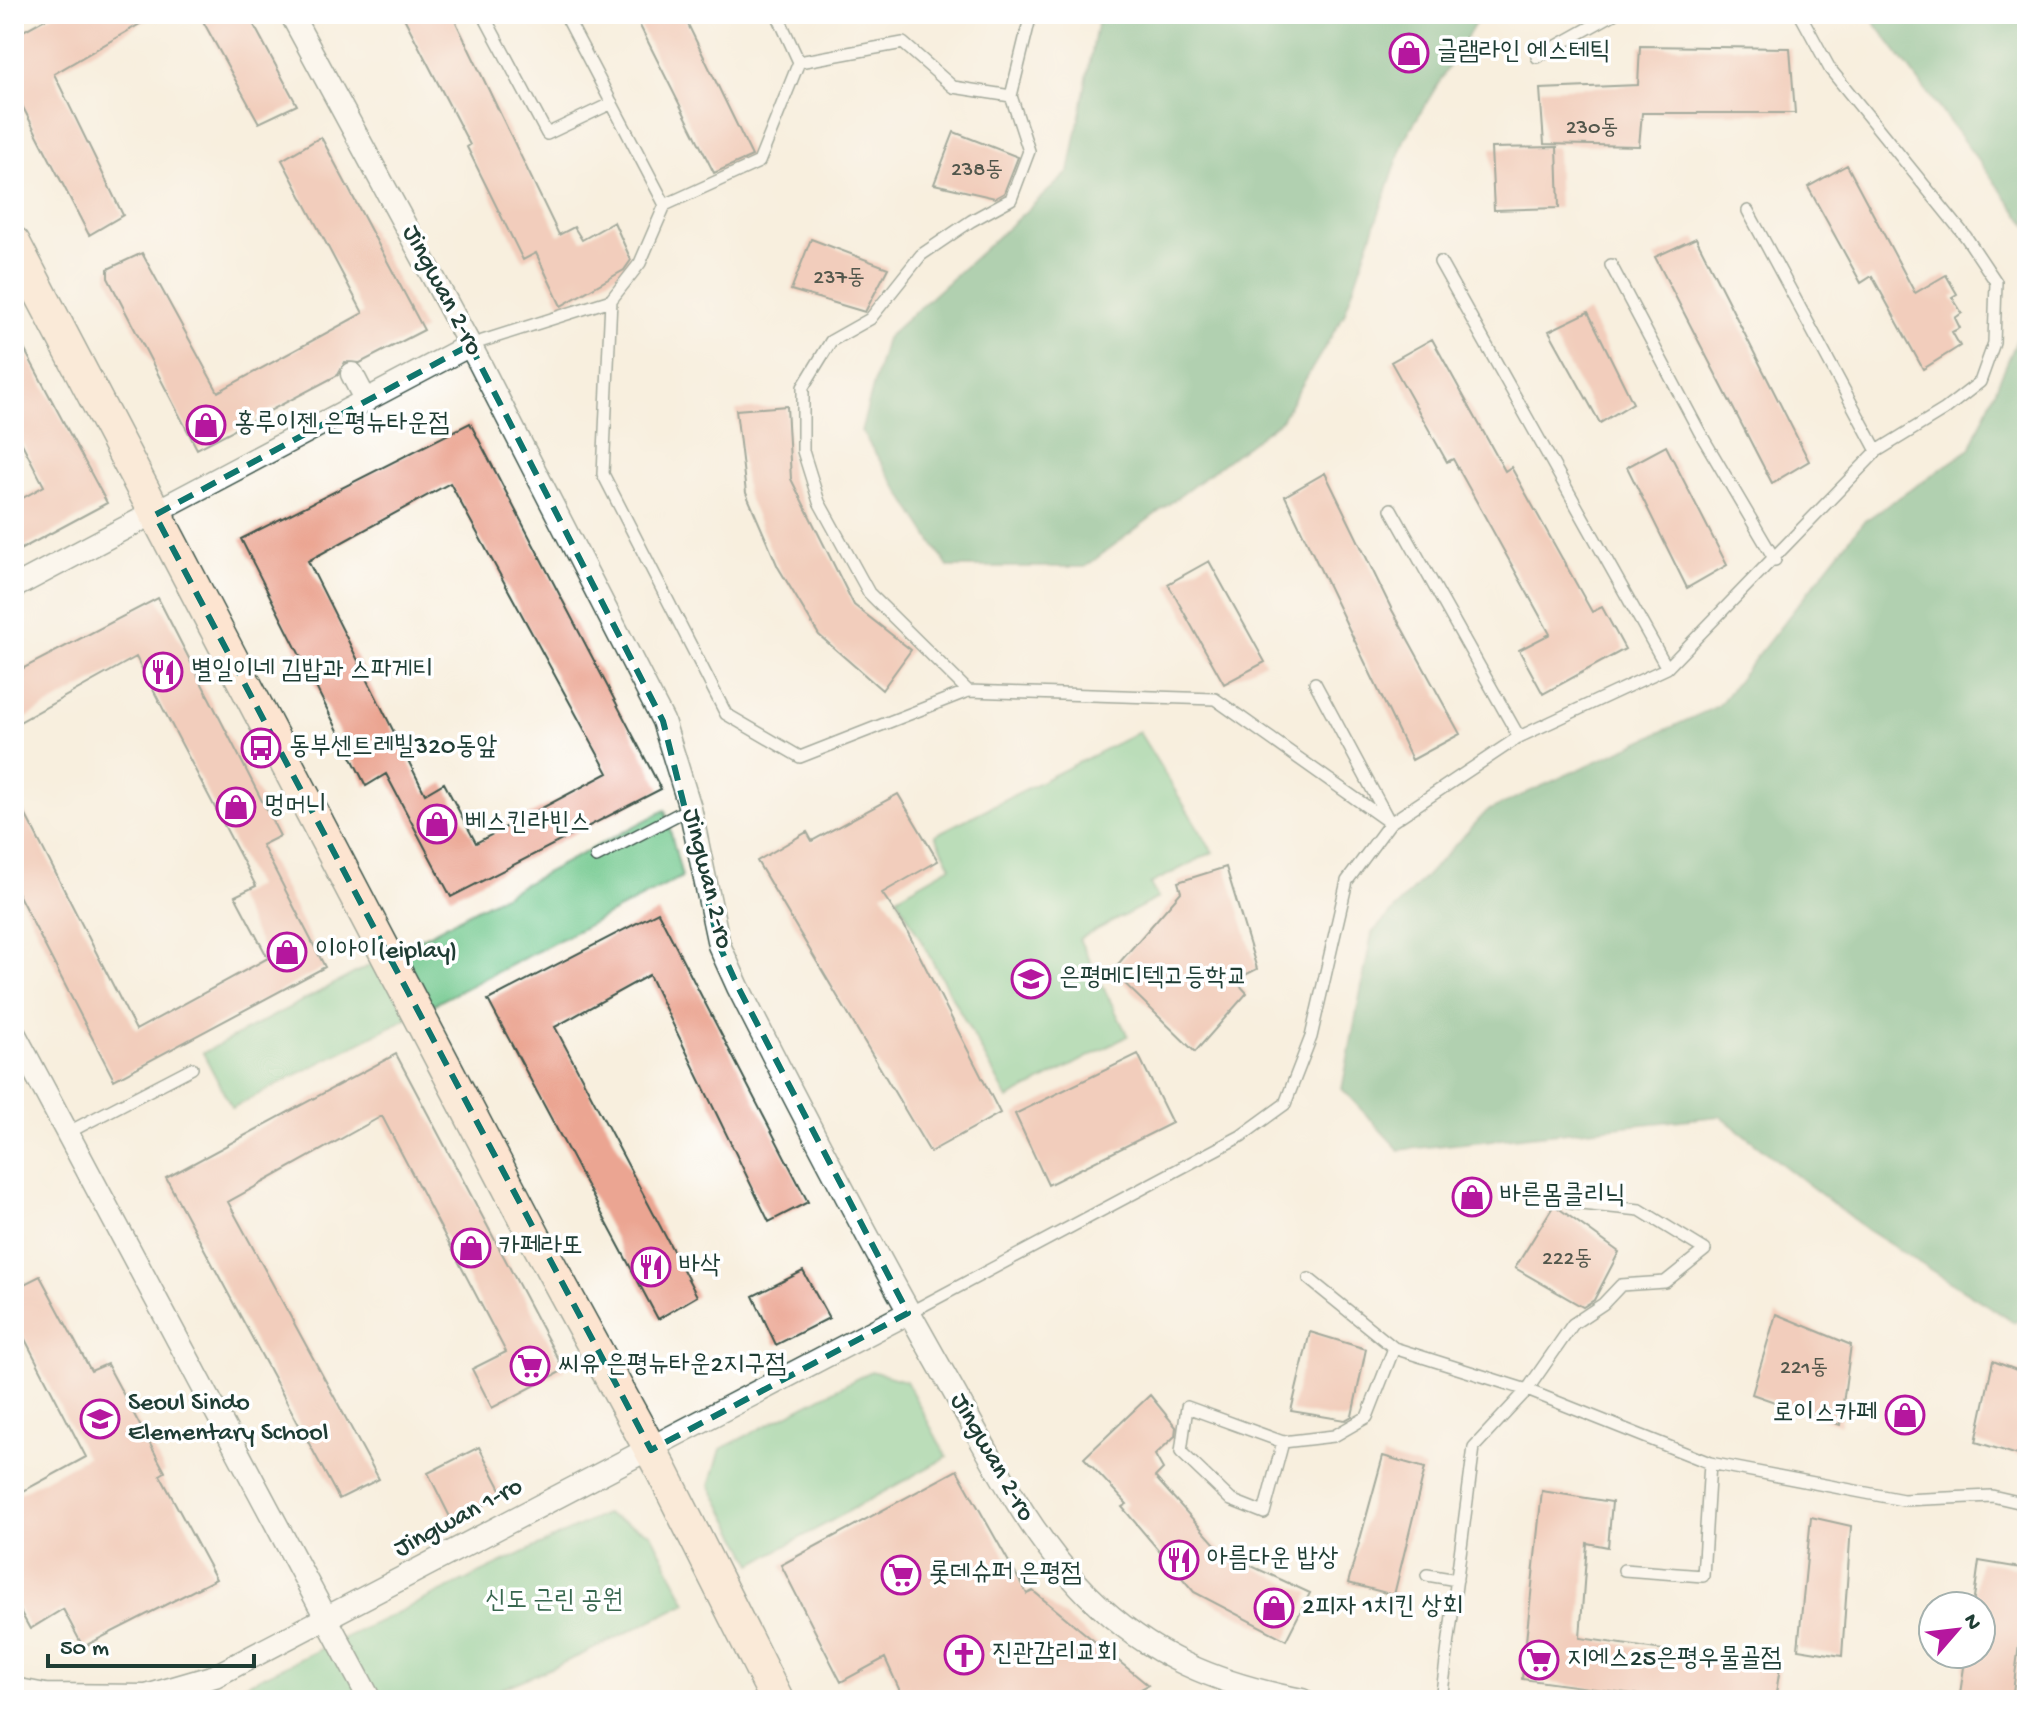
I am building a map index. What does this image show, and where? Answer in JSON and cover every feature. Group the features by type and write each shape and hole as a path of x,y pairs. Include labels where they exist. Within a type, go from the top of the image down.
{"street":[{"name":"Jingwan 2-ro","path":"291,14 470,345 663,721 690,808 719,945 908,1313 1030,1527 1089,1596 1157,1651 1243,1689 1302,1700"},
{"path":"14,243 535,1238 651,1450 777,1700"},
{"path":"14,587 155,515 470,345"},
{"path":"352,374 366,401"},
{"path":"14,1033 370,1700"},
{"name":"Jingwan 1-ro","path":"14,1689 45,1695 146,1696 215,1676 908,1313"}],"lane":[{"path":"483,14 547,134 612,103"},
{"path":"565,14 665,205"},
{"path":"470,345 611,300 640,263 665,205 759,162 799,62 777,14"},
{"path":"968,691 869,593 819,502 803,451 803,387 831,341 870,319 921,255 971,221 1011,199 1029,151 1011,96 1031,14"},
{"path":"1537,57 1614,14"},
{"path":"908,1313 1241,1136 1285,1104 1311,1037 1347,881 1390,823 1519,737 1667,668 1775,560 1877,451 1944,410 1980,382 1994,343 1996,282 1966,237 1830,69 1800,14"},
{"path":"799,62 903,43 953,87 1011,96"},
{"path":"1748,211 1877,451"},
{"path":"1440,262 1667,668"},
{"path":"1611,265 1699,431 1775,560"},
{"path":"611,300 603,474 726,714 800,757 968,691 1215,699 1390,823"},
{"path":"1391,509 1519,737"},
{"path":"1315,683 1390,823"},
{"path":"596,857 690,808"},
{"path":"66,1133 192,1068"},
{"path":"1441,1700 1474,1447 1527,1390 1573,1324 1603,1304 1621,1285 1665,1282 1705,1250 1640,1210 1571,1203"},
{"path":"1309,1279 1394,1348 1527,1390 1710,1463 1903,1500 1992,1496 2027,1504"},
{"path":"1283,1442 1264,1513 1231,1500 1181,1452 1187,1407 1283,1442 1334,1436 1367,1417 1394,1348"},
{"path":"1624,1570 1703,1576 1710,1463"},
{"path":"1427,1575 1457,1580"}],"highlighted area":[{"path":"470,345 663,721 719,945 908,1313 651,1450 155,515"}],"green space":[{"path":"1099,14 1481,14 1405,138 1344,315 1281,420 1085,567 948,567 861,431 886,338 1069,172"},
{"path":"1868,14 2027,14 2027,225"},
{"path":"2027,316 2027,1315 2014,1322 1867,1230 1720,1116 1399,1150 1342,1089 1372,933 1487,811 1718,706 1863,522 1970,449"},
{"path":"1139,732 1213,852 1150,884 1158,898 1079,939 1128,1036 1008,1099 897,897 951,866 935,835"},
{"path":"665,810 682,877 232,1108 203,1053"},
{"path":"871,1371 906,1381 947,1457 753,1564 710,1485 721,1449"},
{"name":"신도 근린 공원","path":"605,1514 651,1533 687,1603 579,1656 475,1700 213,1700"}],"building":[{"path":"54,14 157,14 54,74 123,215 89,235 14,90 14,36"},
{"path":"199,14 248,14 297,105 259,123"},
{"path":"402,14 452,14 559,235 574,227 582,240 614,222 631,260 624,270 561,306 536,253 523,260 467,147 470,145"},
{"path":"634,14 683,14 752,156 714,173"},
{"path":"1640,46 1790,48 1795,113 1642,113 1639,146 1544,144 1540,89 1638,85"},
{"path":"954,132 1018,157 1004,193 995,198 934,184"},
{"path":"321,137 424,330 360,363 345,362 338,375 197,449 108,278 108,269 142,253 218,392 363,313 282,160"},
{"path":"1557,147 1559,208 1494,210 1491,148"},
{"path":"1847,165 1915,293 1946,275 1957,294 1952,297 1962,313 1955,318 1960,328 1952,332 1960,346 1923,369 1872,276 1861,283 1808,187"},
{"path":"1696,238 1809,461 1772,483 1655,257"},
{"path":"811,239 888,268 865,312 791,290"},
{"path":"1588,312 1633,403 1600,423 1549,331"},
{"path":"14,330 107,503 14,553 14,503 44,486 14,428"},
{"path":"1432,339 1505,471 1511,467 1592,612 1602,607 1625,649 1543,694 1519,650 1550,634 1453,459 1447,462 1391,362"},
{"path":"787,406 791,479 854,605 911,650 882,690 819,635 778,567 746,493 736,410"},
{"path":"470,423 661,789 451,897 386,774 366,786 241,539","holes":["450,483 608,773 476,843 444,783 425,794 308,561"]},
{"path":"1666,446 1727,565 1687,588 1627,467"},
{"path":"1325,473 1392,610 1460,734 1412,760 1285,496"},
{"path":"1209,561 1265,662 1224,684 1168,584"},
{"path":"158,598 280,836 262,845 325,967 114,1080 14,886 14,792 136,1030 268,958 235,896 256,886 136,657 14,725 14,673"},
{"path":"898,794 938,861 882,893 904,925 1000,1113 930,1152 757,861 807,832 812,841"},
{"path":"1226,867 1257,969 1235,980 1247,993 1195,1052 1112,971 1181,892 1178,882"},
{"path":"658,912 808,1202 769,1222 649,975 555,1027 697,1296 658,1319 488,1000"},
{"path":"396,1054 564,1370 492,1408 472,1369 506,1352 382,1116 228,1202 379,1479 339,1499 166,1178"},
{"path":"1138,1054 1172,1123 1048,1185 1015,1114"},
{"path":"1554,1205 1619,1252 1594,1300 1583,1307 1515,1268"},
{"path":"803,1271 829,1318 776,1345 753,1296"},
{"path":"40,1276 91,1371 107,1364 165,1472 160,1475 216,1579 83,1647 63,1609 30,1629 14,1600 14,1496 86,1457 14,1318 14,1289"},
{"path":"1776,1314 1851,1345 1840,1425 1752,1394"},
{"path":"1310,1332 1366,1349 1352,1416 1345,1420 1291,1411"},
{"path":"1993,1361 2027,1374 2027,1458 1976,1442"},
{"path":"1150,1395 1176,1427 1175,1436 1155,1455 1163,1469 1155,1477 1223,1553 1310,1593 1286,1640 1194,1592 1122,1507 1127,1504 1084,1458"},
{"path":"479,1447 504,1495 452,1521 428,1473"},
{"path":"1383,1456 1425,1468 1394,1595 1348,1583"},
{"path":"957,1470 1027,1594 1033,1591 1148,1685 1121,1700 904,1700 885,1658 841,1682 781,1565"},
{"path":"1542,1491 1612,1502 1608,1547 1587,1543 1580,1638 1780,1667 1775,1700 1677,1700 1522,1679"},
{"path":"1811,1517 1851,1526 1842,1656 1798,1649"},
{"path":"1979,1561 2027,1569 2027,1621 2022,1620 2012,1700 1959,1700 1964,1670 1997,1670 1997,1590 1975,1590"}],"place":[{"name":"글램라인 에스테틱","path":"1409,53"},
{"name":"홍루이젠 은평뉴타운점","path":"206,425"},
{"name":"별일이네 김밥과 스파게티","path":"163,672"},
{"name":"동부센트레빌320동앞","path":"261,748"},
{"name":"멍머니","path":"236,807"},
{"name":"베스킨라빈스","path":"437,824"},
{"name":"이아이(eiplay)","path":"287,952"},
{"name":"은평메디텍고등학교","path":"1031,979"},
{"name":"바른몸클리닉","path":"1472,1197"},
{"name":"카페라또","path":"471,1248"},
{"name":"바삭","path":"651,1267"},
{"name":"씨유 은평뉴타운2지구점","path":"530,1366"},
{"name":"로이스카페","path":"1905,1415"},
{"name":"Seoul Sindo Elementary School","path":"100,1419"},
{"name":"아름다운 밥상","path":"1179,1560"},
{"name":"롯데슈퍼 은평점","path":"901,1575"},
{"name":"2피자 1치킨 상회","path":"1274,1608"},
{"name":"진관감리교회","path":"964,1655"},
{"name":"지에스25은평우물골점","path":"1539,1660"}]}
